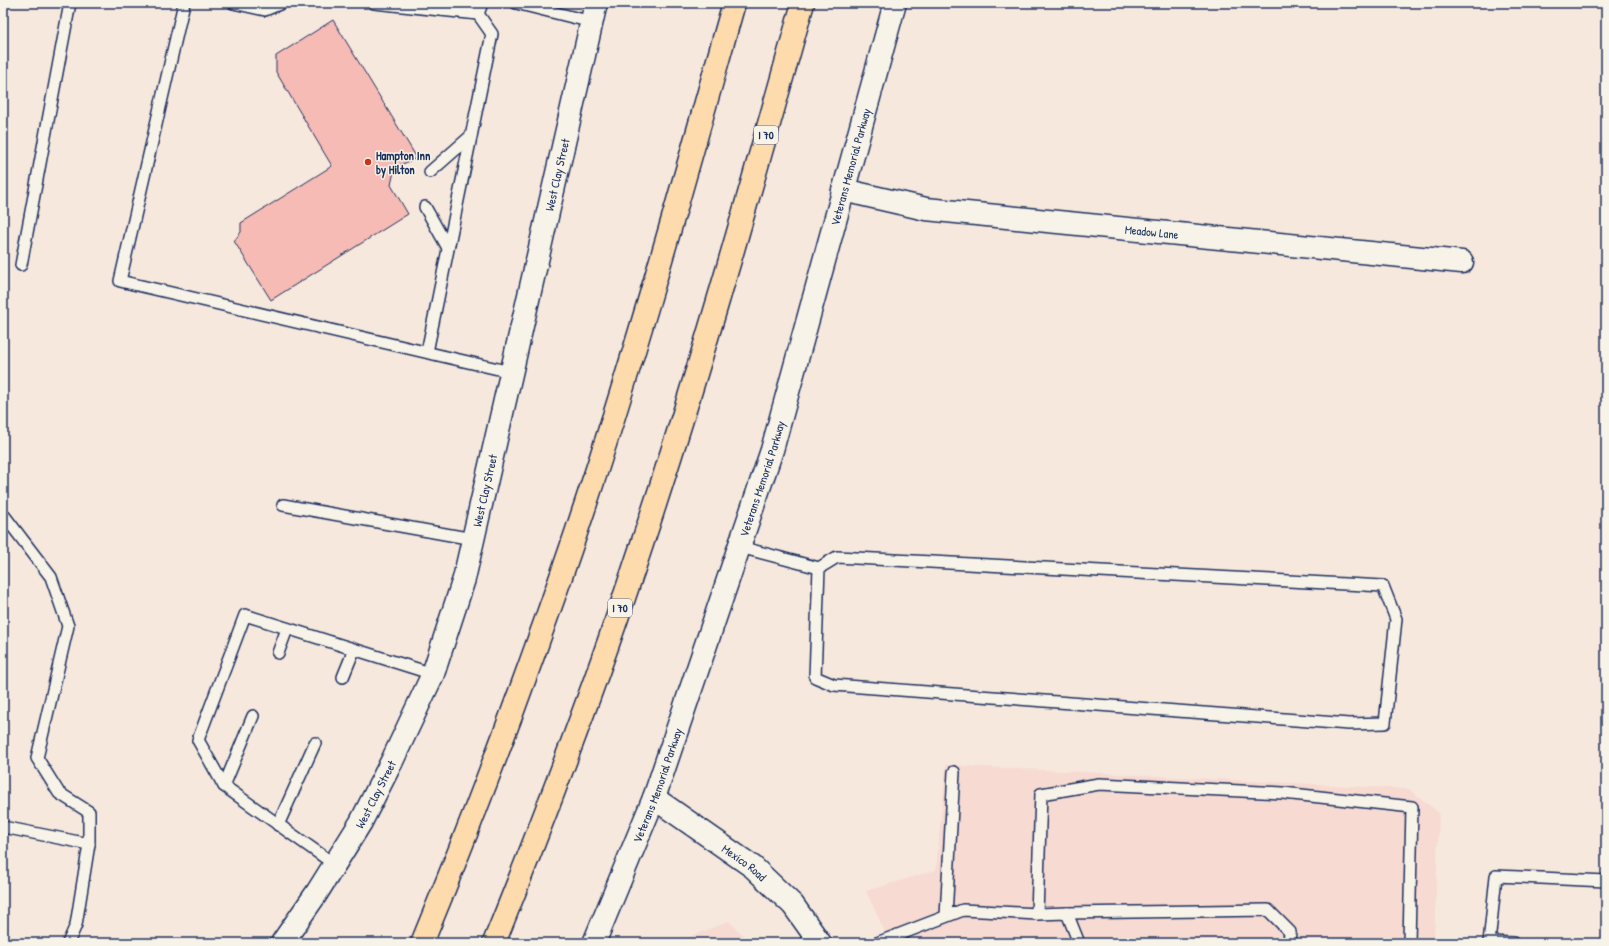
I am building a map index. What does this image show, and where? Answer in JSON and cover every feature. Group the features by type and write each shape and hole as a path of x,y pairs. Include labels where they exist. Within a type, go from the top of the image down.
{"highway":[{"path":"422,943 472,821 576,534 666,245 734,3"},
{"name":"I 70","path":"494,943 538,835 590,695 641,549 729,267 803,3"}],"street":[{"name":"Veterans Memorial Parkway","path":"594,943 654,798 772,450 895,3"},
{"name":"West Clay Street","path":"282,943 316,894 364,815 433,674 464,579 594,13"},
{"name":"Meadow Lane","path":"843,190 926,210 1462,262"},
{"name":"Mexico Road","path":"654,798 753,867 793,905 820,943"}],"lane":[{"path":"21,265 70,3"},
{"path":"184,3 120,281 511,372"},
{"path":"232,3 265,10 282,3"},
{"path":"374,3 478,14 492,34 427,352"},
{"path":"478,14 482,3"},
{"path":"516,3 594,13"},
{"path":"430,172 471,136"},
{"path":"425,207 448,248"},
{"path":"283,505 473,538"},
{"path":"3,514 51,577 68,626 38,758 59,793 89,812 89,844 76,925 68,943"},
{"path":"740,547 819,568 837,557 1383,586 1396,619 1385,722 1349,724 834,685 815,677 819,568"},
{"path":"334,864 224,786 198,740 245,615 433,674"},
{"path":"278,653 287,629"},
{"path":"343,677 354,650"},
{"path":"224,786 253,716"},
{"path":"278,825 315,743"},
{"path":"946,916 954,772"},
{"path":"1036,914 1041,794 1099,784 1283,793 1412,806 1409,943"},
{"path":"3,827 89,844"},
{"path":"1513,943 1489,943 1496,876 1606,881"},
{"path":"877,943 963,910 1036,914 1268,910 1290,932 1289,943"},
{"path":"1067,913 1079,943"}],"shaded area":[{"path":"946,765 1409,789 1439,813 1434,943 890,943 866,891 936,870"},
{"path":"729,921 751,943 674,943"}],"building":[{"name":"Hampton Inn by Hilton","path":"333,20 417,158 395,167 391,185 408,214 271,300 234,241 241,232 241,223 332,166 276,72 276,56"}],"place":[{"name":"Hampton Inn by Hilton","path":"368,162"}]}
